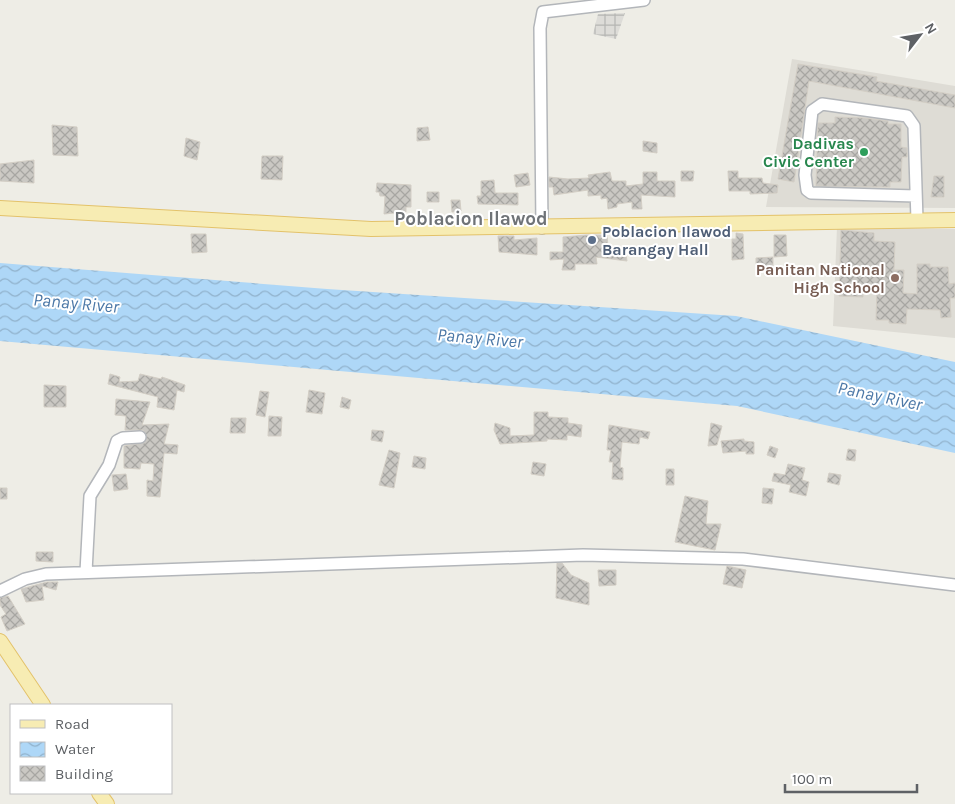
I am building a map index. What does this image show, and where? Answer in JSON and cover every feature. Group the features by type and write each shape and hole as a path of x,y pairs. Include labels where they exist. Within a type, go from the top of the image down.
{"main road":[{"path":"0,208 371,229 542,228 955,220"},
{"path":"0,641 42,704"}],"street":[{"path":"542,228 540,28 543,12 644,0"},
{"path":"916,196 811,193 807,190 805,175 812,111 822,104 898,114 911,119 914,126 917,220"},
{"path":"86,572 90,496 109,464 117,441 123,438 140,437"},
{"path":"0,591 25,579 46,574 188,571 592,556 744,559 955,585"}],"shaded area":[{"path":"625,13 616,39 593,34 598,14"},
{"path":"792,59 955,86 955,208 766,207"},
{"name":"Panitan National High School","path":"837,227 955,229 955,338 833,326"}],"water":[{"name":"Panay River","path":"0,263 327,289 736,316 955,362 955,453 737,406 0,341"}],"building":[{"path":"798,64 877,77 876,81 955,95 955,108 809,81 794,182 778,179"},
{"name":"Dadivas Civic Center","path":"835,117 864,118 888,121 888,124 901,124 901,147 907,148 907,157 902,157 901,182 890,182 890,187 816,186 818,123 835,123"},
{"path":"52,125 77,127 78,156 53,155"},
{"path":"428,127 430,140 417,141 417,128"},
{"path":"186,138 200,142 197,160 184,156"},
{"path":"643,141 657,143 657,153 643,151"},
{"path":"262,156 283,156 282,180 261,179"},
{"path":"34,160 34,183 0,181 0,164"},
{"path":"681,171 694,171 693,181 681,181"},
{"path":"728,171 738,171 738,178 762,178 763,183 778,185 777,193 750,194 750,191 729,191"},
{"path":"610,172 612,181 626,181 626,186 643,184 643,172 657,172 657,181 675,181 675,197 641,195 642,209 632,209 632,202 617,204 617,207 608,209 607,198 601,199 601,195 588,196 588,190 554,195 553,187 549,187 549,177 568,179 589,178 588,175"},
{"path":"528,173 530,185 516,187 514,175"},
{"path":"934,176 944,176 944,197 931,197"},
{"path":"494,180 495,193 518,193 518,205 478,204 477,196 481,196 481,181"},
{"path":"377,183 411,185 411,207 406,207 406,212 384,214 385,196 380,196 379,192 376,192"},
{"path":"427,192 439,192 439,202 427,202"},
{"path":"451,200 460,200 461,211 452,212"},
{"path":"841,230 874,233 874,241 895,242 894,270 904,270 903,293 917,294 917,264 930,264 930,267 948,267 949,284 955,283 955,298 950,298 951,317 941,318 940,310 907,309 906,324 889,323 889,320 876,320 877,286 863,285 863,297 839,296"},
{"path":"736,233 743,234 744,259 732,260 732,239 736,239"},
{"path":"191,234 206,234 207,252 192,253"},
{"path":"607,235 608,247 625,247 627,261 596,257 597,264 575,264 575,270 562,270 564,259 550,260 550,252 563,252 563,237"},
{"path":"774,235 786,235 787,256 774,257"},
{"path":"498,236 514,236 514,240 537,238 537,255 499,252"},
{"path":"773,257 773,267 756,268 756,258"},
{"path":"110,374 120,377 119,382 138,381 140,374 161,379 162,377 185,385 184,392 177,390 174,410 157,407 158,397 108,384"},
{"path":"44,385 66,386 66,407 44,407"},
{"path":"309,390 325,393 322,414 306,412"},
{"path":"260,391 269,392 265,417 256,415"},
{"path":"342,397 351,400 349,409 340,407"},
{"path":"116,399 150,402 142,425 169,424 164,444 178,445 177,454 164,453 160,497 147,496 147,480 153,481 154,464 141,463 140,469 124,468 124,446 144,443 147,436 143,430 125,430 126,416 115,415"},
{"path":"534,412 548,412 548,417 568,418 568,423 582,425 581,437 567,435 567,440 547,439 547,441 500,444 494,430 495,423 510,428 510,436 534,435"},
{"path":"269,416 282,417 281,436 268,436"},
{"path":"231,418 246,418 245,433 230,433"},
{"path":"711,423 722,426 717,445 708,446"},
{"path":"609,425 650,432 648,439 640,437 639,444 622,442 620,467 623,468 623,480 612,479 613,462 609,462 611,450 607,450"},
{"path":"372,430 384,431 382,442 371,440"},
{"path":"744,439 744,441 754,442 754,454 746,454 746,451 723,453 721,441"},
{"path":"770,446 778,449 775,458 767,455"},
{"path":"848,449 856,450 855,461 846,460"},
{"path":"389,450 400,453 394,488 379,485"},
{"path":"414,456 426,458 425,469 412,467"},
{"path":"533,462 546,464 544,476 531,474"},
{"path":"788,464 805,468 802,480 809,482 806,496 789,492 791,485 772,481 774,473 785,475"},
{"path":"666,469 674,469 674,485 666,485"},
{"path":"829,473 841,475 839,485 827,482"},
{"path":"126,474 128,489 114,491 112,475"},
{"path":"0,488 7,488 7,499 0,499"},
{"path":"763,488 774,489 772,504 762,503"},
{"path":"685,496 708,501 706,524 721,524 715,550 675,542"},
{"path":"36,552 53,552 53,562 36,561"},
{"path":"557,563 562,563 571,575 589,583 589,605 556,598"},
{"path":"727,566 746,570 742,588 723,584"},
{"path":"598,570 616,570 616,585 599,586"},
{"path":"47,582 58,582 56,590 42,586 44,600 26,602 21,589"},
{"path":"8,596 25,624 7,631 1,617 6,614 0,605 0,598"}],"place":[{"name":"Dadivas Civic Center","path":"864,152"},
{"name":"Poblacion Ilawod Barangay Hall","path":"592,240"},
{"name":"Panitan National High School","path":"895,278"}],"district":[{"name":"Poblacion Ilawod","path":"471,218"}]}
